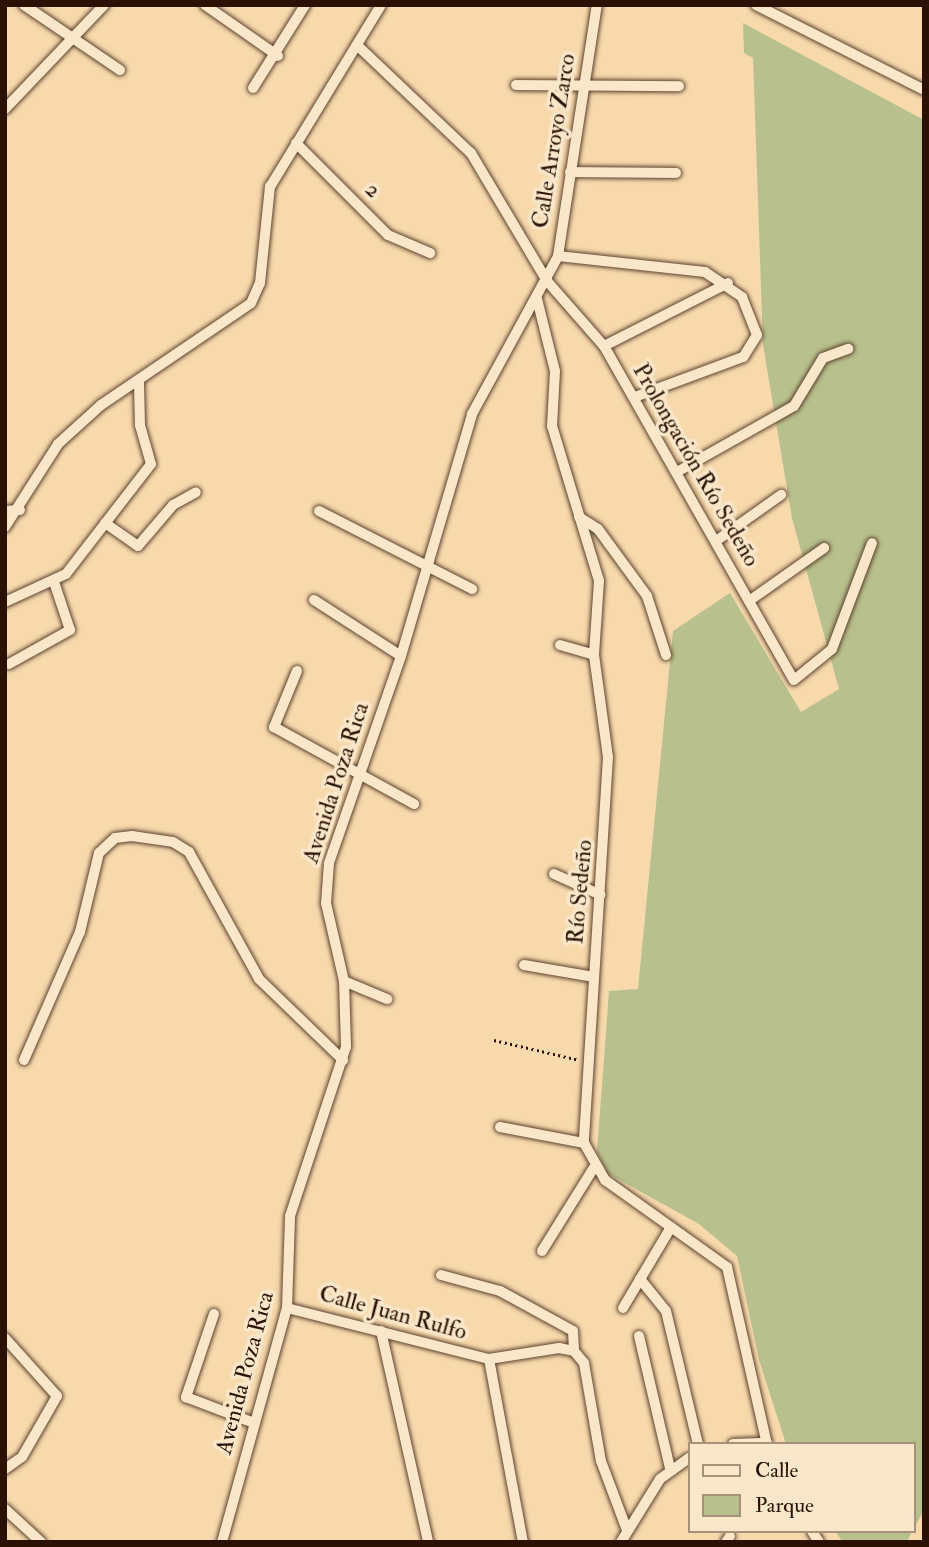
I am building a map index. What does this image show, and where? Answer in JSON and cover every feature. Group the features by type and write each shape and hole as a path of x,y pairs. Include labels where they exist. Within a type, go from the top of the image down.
{"street":[{"path":"24,5 120,70"},
{"path":"5,109 104,5"},
{"path":"205,5 278,57"},
{"path":"253,88 278,57 305,5"},
{"path":"5,527 20,510 58,444 251,303 260,283 263,206 296,143 380,5"},
{"name":"Calle Arroyo Zarco","path":"547,281 558,257 597,5"},
{"path":"756,5 924,90"},
{"name":"Prolongación Río Sedeño","path":"357,46 471,153 547,281 604,346 794,680 832,649 873,543"},
{"path":"516,85 679,86"},
{"name":"2","path":"296,143 388,235 430,253"},
{"path":"570,172 676,173"},
{"path":"558,257 678,267 728,283 755,327 750,351 729,365 635,397"},
{"path":"537,299 547,281"},
{"path":"604,346 728,283"},
{"name":"Río Sedeño","path":"537,299 555,371 552,426 598,581 594,656 609,774 584,1143 593,1169"},
{"name":"Avenida Poza Rica","path":"222,1542 287,1308 290,1216 343,1060 349,1019 326,882 357,777 401,656 472,414 537,299"},
{"path":"677,472 794,406 823,358 849,349"},
{"path":"5,602 54,582 151,464 140,425 139,383"},
{"path":"105,523 138,546 173,505 196,492"},
{"path":"716,541 781,495"},
{"path":"5,511 20,510"},
{"path":"319,511 472,589"},
{"path":"579,517 598,529 647,596 666,655"},
{"path":"749,601 824,548"},
{"path":"9,664 70,629 54,582"},
{"path":"314,600 401,656"},
{"path":"560,645 594,656"},
{"path":"298,671 274,727 357,777 414,804"},
{"path":"24,1060 80,932 99,853 115,838 132,836 173,842 189,852 259,979 343,1060"},
{"path":"554,874 601,895"},
{"path":"524,965 594,976"},
{"path":"344,981 387,999"},
{"path":"500,1127 584,1143"},
{"path":"542,1251 593,1169 727,1267 767,1442"},
{"path":"623,1308 671,1227"},
{"path":"441,1275 500,1291 573,1331 574,1352 584,1363 601,1461 627,1530"},
{"path":"640,1279 666,1311 698,1442"},
{"name":"Calle Juan Rulfo","path":"287,1308 489,1359 559,1348 574,1352"},
{"path":"214,1314 186,1397 254,1423"},
{"path":"381,1331 428,1542"},
{"path":"639,1336 670,1468"},
{"path":"5,1338 58,1396 22,1457 5,1469"},
{"name":"Calle Juan Rulfo","path":"489,1359 523,1542"},
{"path":"621,1542 670,1468 688,1459"},
{"path":"5,1509 41,1542"}],"path":[{"path":"494,1040 589,1062"}],"green space":[{"path":"743,23 924,120 924,1510 915,1526 915,1442 785,1442 759,1360 737,1256 699,1224 607,1173 597,1152 609,991 638,989 673,631 730,593 801,712 839,689 792,518 763,345 753,58 744,53"},
{"path":"836,1533 911,1533 907,1542 843,1542"}]}
